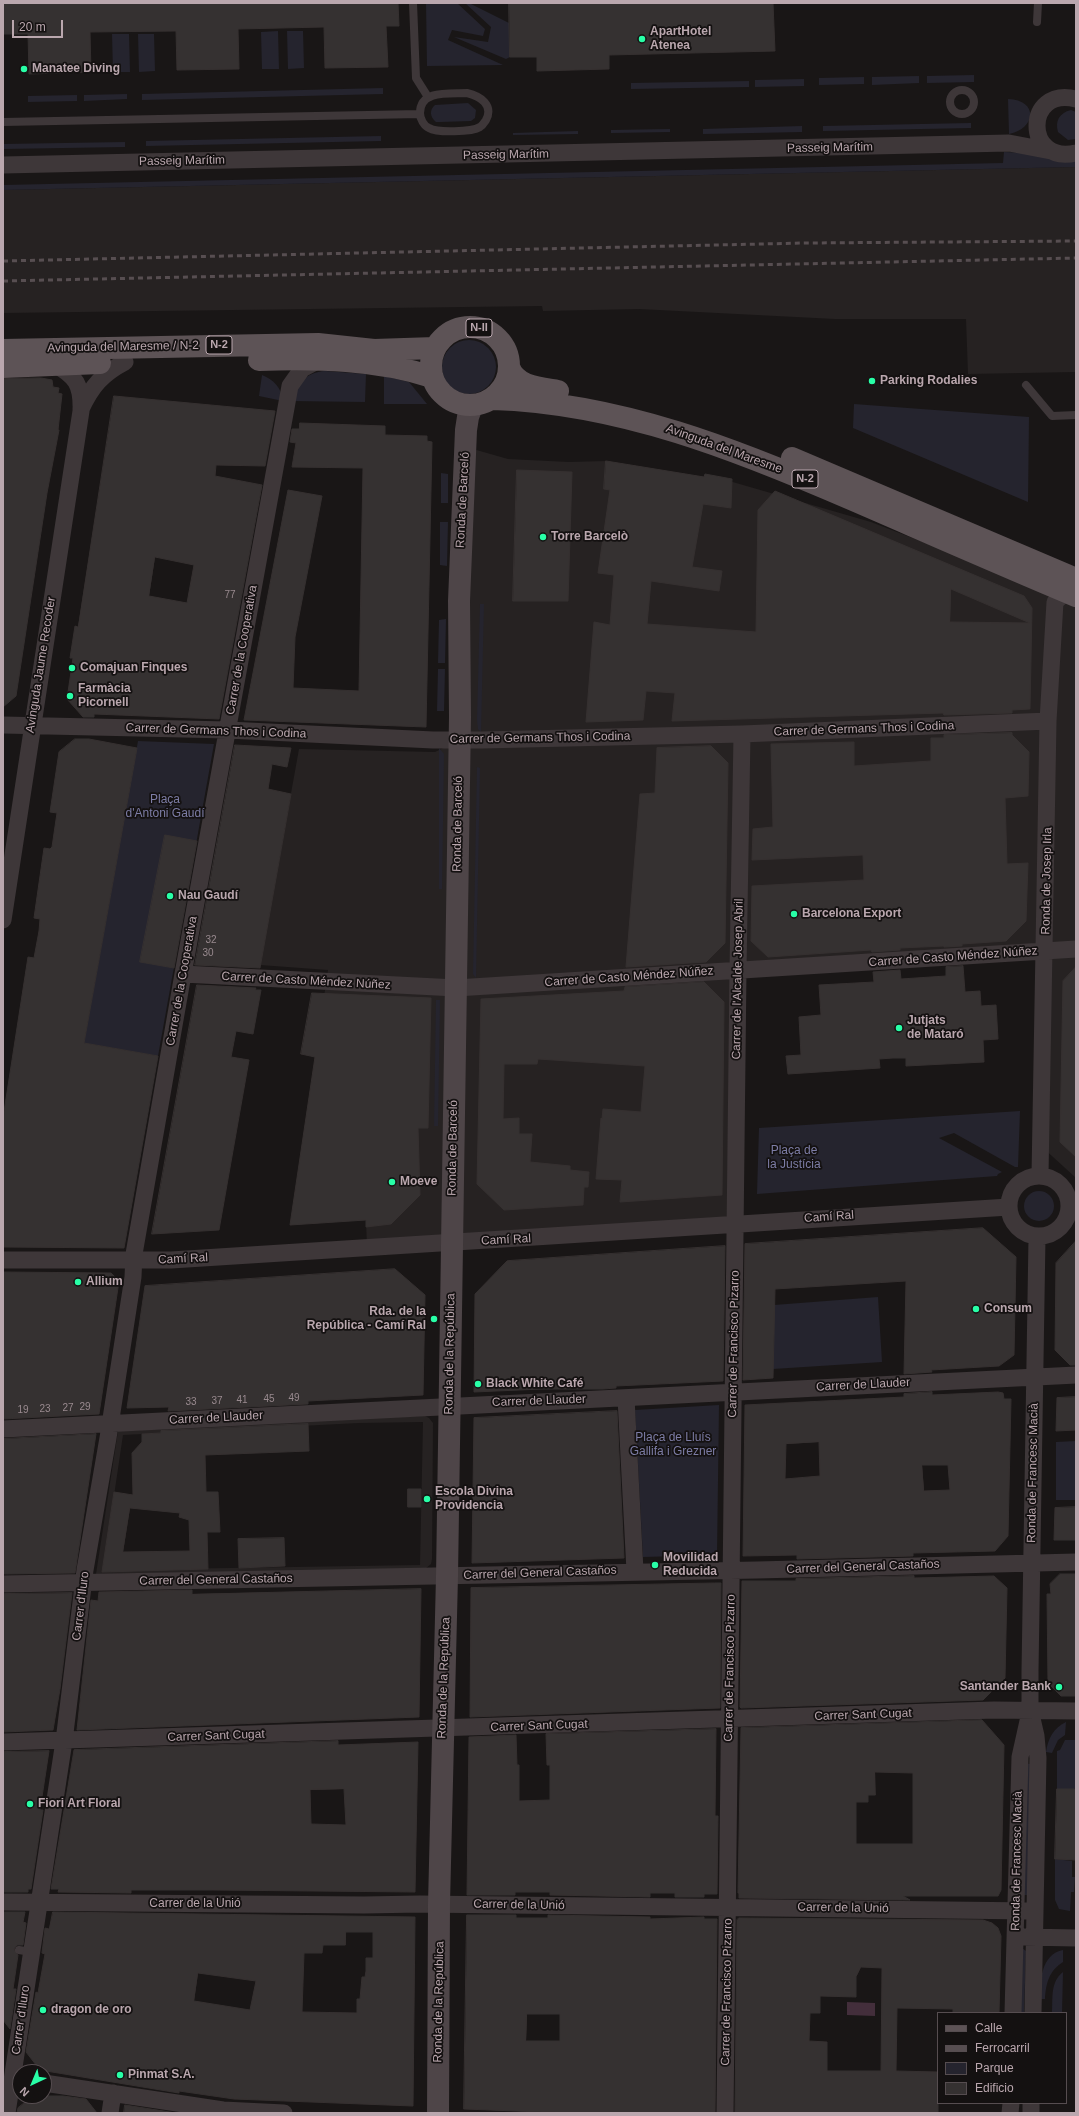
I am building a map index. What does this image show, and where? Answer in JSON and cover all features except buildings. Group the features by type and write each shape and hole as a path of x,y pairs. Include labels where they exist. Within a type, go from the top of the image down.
{"main road":[{"name":"N-II","path":"435,348 449,333 458,329 479,328 489,332 500,342 508,356 509,367"},
{"name":"Avinguda del Maresme / N-2","path":"3,350 318,344 374,350 435,348"},
{"path":"435,348 431,357 432,377 443,395 461,405 472,406 493,399 505,385 509,367"},
{"name":"Avinguda del Maresme / N-2","path":"3,367 125,362 318,360 405,368 432,377"},
{"name":"Avinguda del Maresme","path":"509,367 512,374 518,380 529,385 605,398 664,412 739,437 825,471 1073,589"},
{"name":"Avinguda del Maresme","path":"493,399 522,400 585,409 624,417 718,444 1073,589"}],"street":[{"path":"1051,151 1040,140 1036,125 1038,117 1047,103 1056,98 1066,96 1076,99"},
{"name":"Passeig Marítim","path":"1009,143 1025,135 1036,125"},
{"name":"Passeig Marítim","path":"3,166 1009,143 1060,154 1076,153"},
{"name":"Carrer de la Cooperativa","path":"133,1261 183,974 290,386 302,369 318,360"},
{"name":"Avinguda Jaume Recoder","path":"80,411 93,386 104,375 125,362"},
{"name":"Avinguda Jaume Recoder","path":"3,920 82,398 71,374 54,364"},
{"name":"Ronda de Barceló","path":"452,1243 460,740 459,601 466,430 468,417 472,406"},
{"name":"Ronda de Josep Irla","path":"1040,1175 1048,721 1055,602 1073,589"},
{"name":"Carrer de Germans Thos i Codina","path":"3,725 228,730 460,740 742,734 1048,721"},
{"name":"Carrer de l'Alcalde Josep Abril","path":"736,1224 742,734"},
{"name":"Carrer de Casto Méndez Núñez","path":"183,974 456,988 1076,949"},
{"path":"1040,1175 1053,1179 1059,1183 1073,1201 1068,1216 1061,1227 1050,1235 1037,1237 1021,1231 1015,1224 1009,1207 1012,1191 1024,1180 1040,1175"},
{"name":"Camí Ral","path":"3,1260 133,1261 452,1243 1009,1207"},
{"name":"Carrer de Francisco Pizarro","path":"725,2113 736,1224"},
{"name":"Ronda de Francesc Macià","path":"1013,2012 1020,1757 1030,1710 1037,1237"},
{"name":"Ronda de la República","path":"438,2113 439,1904 447,1576 452,1243"},
{"name":"Carrer d'Iluro","path":"17,2064 25,1951 38,1902 64,1741 84,1583 133,1277 133,1261"},
{"name":"Carrer de Llauder","path":"3,1429 110,1422 1076,1375"},
{"path":"626,1398 635,1571"},
{"name":"Carrer del General Castaños","path":"3,1584 1076,1562"},
{"name":"Ronda de Francesc Macià","path":"1030,1710 1036,1736 1038,1758 1033,2012"},
{"name":"Carrer Sant Cugat","path":"3,1742 1030,1710 1076,1711"},
{"name":"Carrer de la Unió","path":"3,1902 728,1906 1035,1911"},
{"path":"1015,1936 1076,1938"},
{"path":"52,2084 221,2112 284,2113"},
{"path":"110,2113 113,2093"},
{"name":"Carrer d'Iluro","path":"7,2113 12,2094"}],"lane":[{"path":"413,3 416,78 428,98"},
{"path":"1037,22 1038,3"},
{"path":"467,93 478,96 485,102 489,111 487,118 479,128 469,130 437,131 428,128 423,122 420,114 422,103 428,98 438,94 467,93"},
{"path":"3,122 420,114"},
{"path":"1026,385 1052,416 1076,416"}],"shaded area":[{"path":"1076,167 1076,372 968,374 966,319 835,319 639,309 543,311 542,306 3,313 3,190"},
{"path":"466,447 508,459 569,462 606,461 704,477 705,474 871,522 1037,586 1076,603 1076,1178 1041,1146 1045,951 738,970 736,1223 367,1248 366,1220 290,1225 328,970 260,965 299,749 435,752 460,740"},
{"name":"Escola Divina Providencia","path":"425,1416 429,1418 433,1423 431,1564 425,1569 96,1574 118,1431 164,1429 169,1424","holes":["423,1422 420,1565 103,1570 123,1435 359,1423"]},
{"path":"847,2002 875,2003 875,2016 847,2015"}],"green space":[{"path":"426,3 457,3 485,29 483,36 452,30 448,40 503,65 427,66"},
{"path":"465,3 469,3 509,23 510,57 506,59 454,37 488,42 491,27"},
{"path":"278,31 279,69 262,69 261,32"},
{"path":"287,31 303,31 304,68 288,69"},
{"path":"112,34 129,34 130,72 113,72"},
{"path":"138,34 154,34 155,71 139,72"},
{"path":"974,75 974,82 927,83 927,76"},
{"path":"919,76 919,83 872,85 872,77"},
{"path":"864,77 864,84 819,85 819,78"},
{"path":"804,79 804,86 755,87 755,80"},
{"path":"749,81 749,87 631,89 631,83"},
{"path":"383,88 383,94 142,100 142,94"},
{"path":"127,94 127,99 84,101 84,95"},
{"path":"77,95 77,101 28,102 28,96"},
{"path":"1008,99 1025,104 1029,109 1030,115 1029,121 1025,127 1009,134"},
{"path":"468,103 476,110 475,118 471,121 436,122 431,116 431,111 435,105"},
{"path":"1071,110 1076,112 1076,139 1068,140 1058,132 1057,124 1063,113"},
{"path":"971,123 971,128 823,131 823,126"},
{"path":"802,126 802,132 703,134 703,129"},
{"path":"670,129 670,132 611,133 611,130"},
{"path":"578,131 578,134 513,135 513,133"},
{"path":"381,136 381,141 146,146 146,141"},
{"path":"125,142 125,147 3,149 3,144"},
{"path":"1004,152 1028,153 1065,162 1076,161 1076,167 3,190 3,185 1003,163"},
{"path":"469,340 479,342 488,348 494,357 496,367 494,377 488,386 479,392 469,394 459,392 450,386 444,377 442,367 444,357 450,348 459,342"},
{"path":"325,371 366,374 365,402 290,401 295,389 307,376"},
{"path":"262,375 270,379 279,388 283,401 259,396"},
{"path":"384,376 409,382 427,404 384,404"},
{"path":"854,404 1029,417 1028,502 853,428"},
{"path":"441,473 448,474 448,503 441,503"},
{"path":"440,522 448,522 447,566 440,565"},
{"path":"480,604 484,604 481,732 478,729 477,720"},
{"path":"446,619 445,663 438,663 439,620"},
{"path":"438,669 445,669 444,711 437,711"},
{"name":"Plaça d'Antoni Gaudí","path":"138,741 214,744 158,1056 84,1043"},
{"path":"439,748 444,754 442,889 439,889"},
{"path":"477,767 480,768 476,978 473,974"},
{"path":"436,1000 440,1000 438,1126 434,1126"},
{"name":"Plaça de la Justícia","path":"1020,1111 1018,1167 1015,1167 954,1133 939,1138 1002,1172 997,1176 757,1194 759,1128"},
{"path":"1039,1191 1050,1195 1054,1206 1050,1217 1039,1221 1028,1217 1024,1206 1028,1195"},
{"path":"878,1297 882,1362 773,1369 774,1305"},
{"name":"Plaça de Lluís Gallifa i Grezner","path":"719,1405 717,1555 643,1557 635,1410"},
{"path":"1076,1441 1076,1500 1056,1500 1056,1442"},
{"path":"1066,1722 1065,1735 1058,1740 1052,1753 1046,1752 1048,1743 1054,1731 1061,1724"},
{"path":"1065,1740 1076,1740 1076,1787 1074,1789 1057,1789 1057,1751 1060,1750"},
{"path":"1025,1763 1030,1764 1029,1895 1024,1895"},
{"path":"1055,1859 1072,1861 1072,1877 1075,1877 1074,1892 1071,1892 1070,1911 1059,1909 1055,1900"},
{"path":"1022,1948 1026,1951 1024,2012 1018,2012"},
{"path":"1063,1950 1063,1962 1051,1973 1046,1988 1045,1999 1039,1999 1041,1977 1046,1963 1050,1957"},
{"path":"1063,1972 1062,2012 1052,2012 1054,1985"}],"railway":[{"path":"3,261 805,243 1076,241"},
{"path":"3,281 1076,258"}],"place":[{"name":"ApartHotel Atenea","path":"642,39"},
{"name":"Manatee Diving","path":"24,69"},
{"name":"Parking Rodalies","path":"872,381"},
{"name":"Torre Barcelò","path":"543,537"},
{"name":"Comajuan Finques","path":"72,668"},
{"name":"Farmàcia Picornell","path":"70,696"},
{"name":"Nau Gaudí","path":"170,896"},
{"name":"Barcelona Export","path":"794,914"},
{"name":"Jutjats de Mataró","path":"899,1028"},
{"name":"Moeve","path":"392,1182"},
{"name":"Allium","path":"78,1282"},
{"name":"Consum","path":"976,1309"},
{"name":"Rda. de la República - Camí Ral","path":"434,1319"},
{"name":"Black White Café","path":"478,1384"},
{"name":"Escola Divina Providencia","path":"427,1499"},
{"name":"Movilidad Reducida","path":"655,1565"},
{"name":"Santander Bank","path":"1059,1687"},
{"name":"Fiori Art Floral","path":"30,1804"},
{"name":"dragon de oro","path":"43,2010"},
{"name":"Pinmat S.A.","path":"120,2075"}]}
